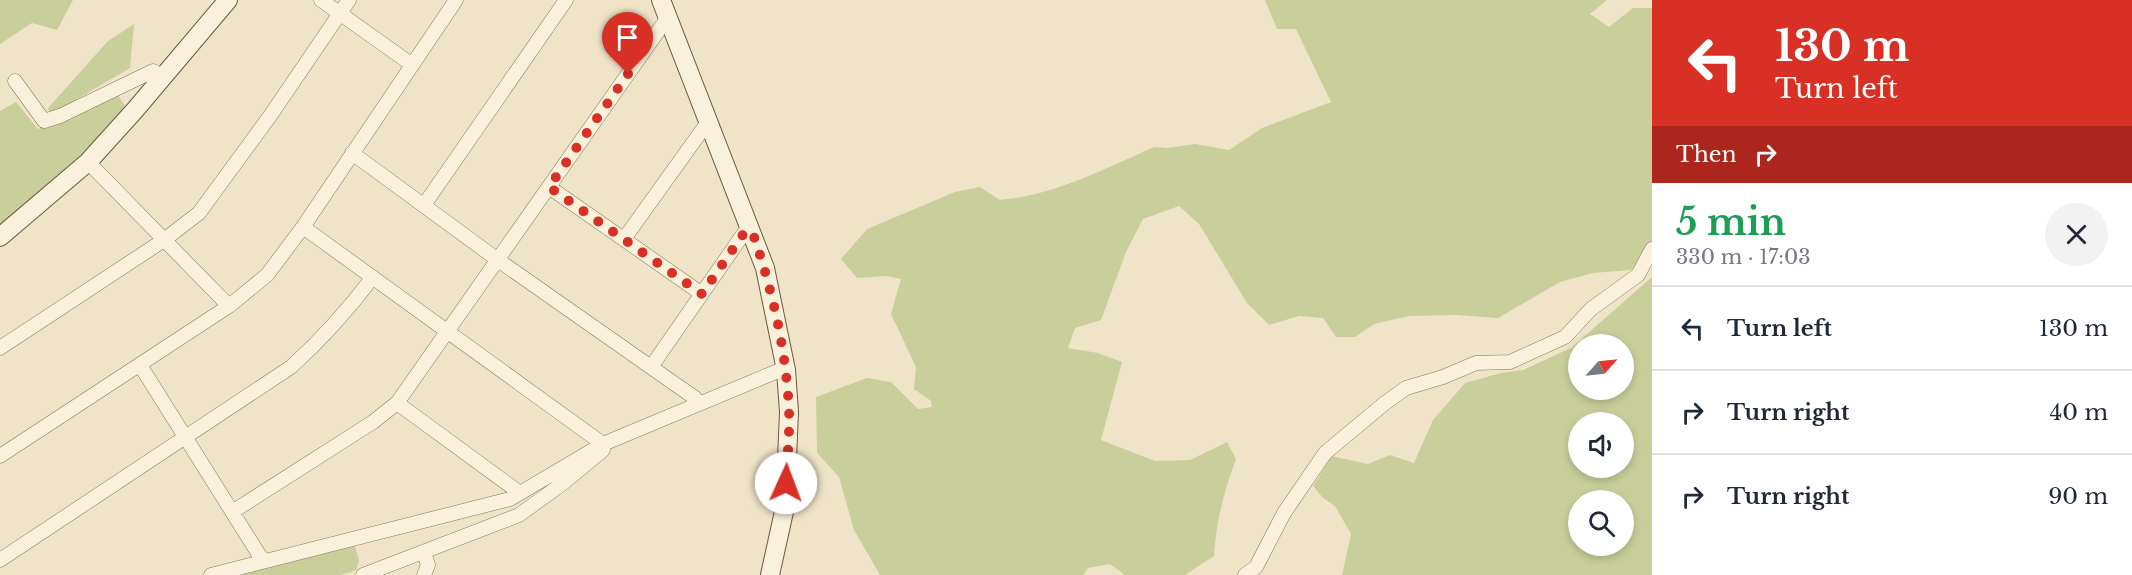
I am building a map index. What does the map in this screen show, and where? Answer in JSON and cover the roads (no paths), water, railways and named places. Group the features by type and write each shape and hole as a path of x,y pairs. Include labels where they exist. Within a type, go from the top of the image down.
{"street":[{"path":"0,237 88,162 164,77 228,0"},
{"path":"321,0 411,64"},
{"path":"0,348 164,240 199,213 270,116 349,0"},
{"path":"0,456 230,306 267,275 303,227 456,0"},
{"path":"424,205 566,0"},
{"path":"664,8 765,268 786,370 789,412 785,507 770,575"},
{"path":"232,512 373,422 397,403 549,187 664,8"},
{"path":"15,81 44,121 60,116 153,71 164,77"},
{"path":"624,239 705,126 710,124"},
{"path":"352,153 498,260 695,398 698,404"},
{"path":"88,162 230,306"},
{"path":"549,187 702,294"},
{"path":"303,227 603,444"},
{"path":"651,367 744,233 752,231"},
{"path":"1245,575 1256,567 1284,513 1325,453 1385,403 1406,388 1443,377 1476,363 1510,362 1564,337 1591,309 1638,275 1652,249"},
{"path":"0,560 291,367 317,344 352,305 372,276"},
{"path":"140,365 184,438 264,561"},
{"path":"211,575 510,499 603,444 778,371 786,370"},
{"path":"397,403 520,493"},
{"path":"363,575 519,515 603,450 603,444"},
{"path":"424,552 428,565 424,575"}]}
